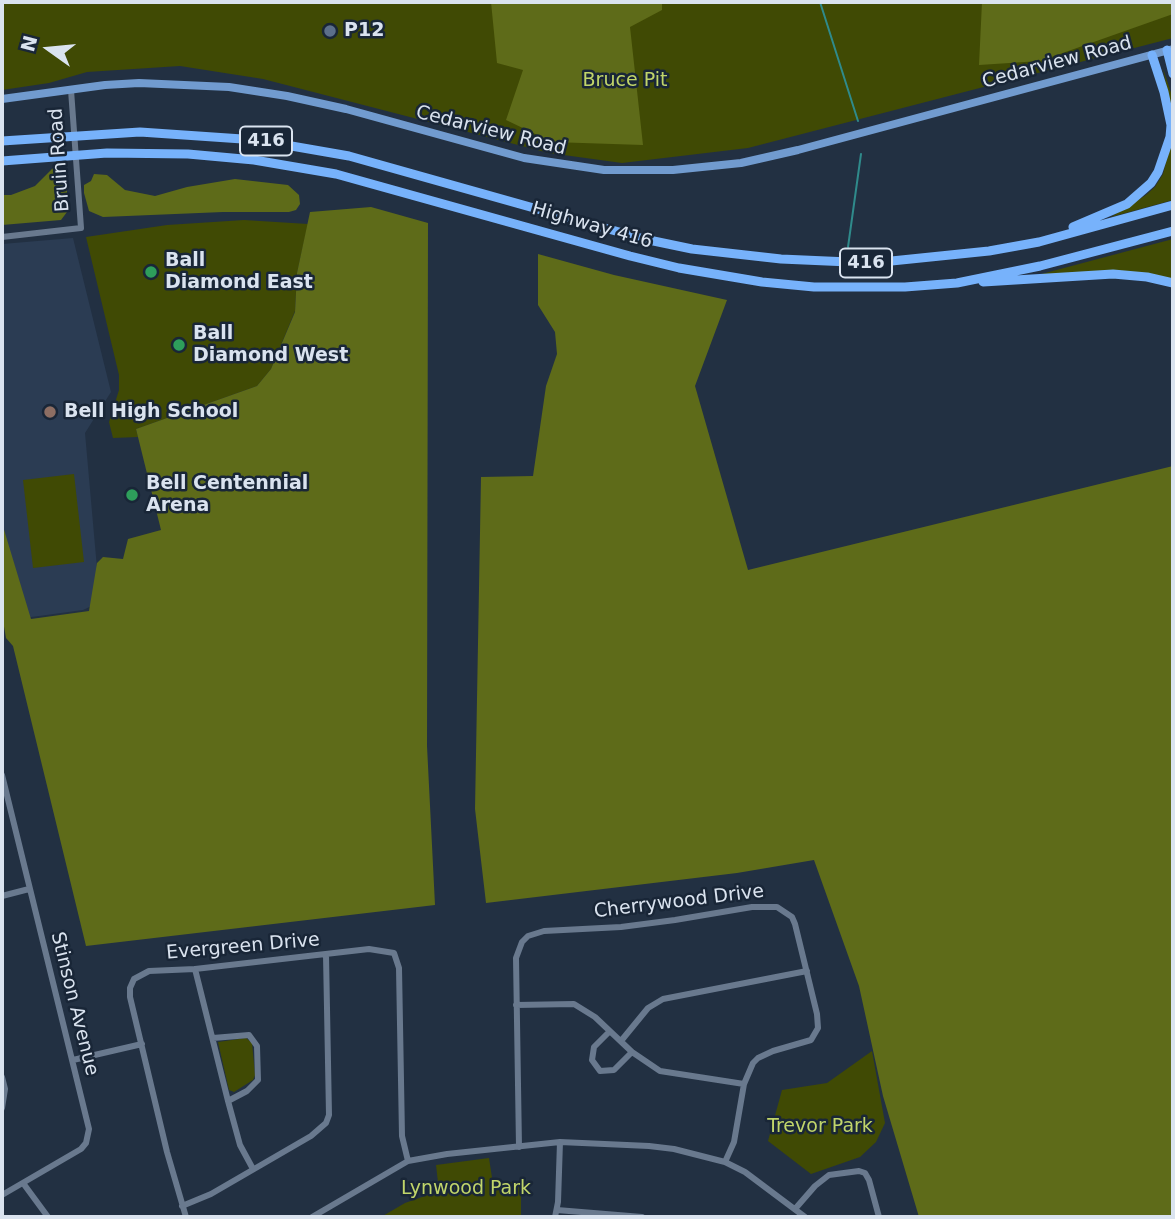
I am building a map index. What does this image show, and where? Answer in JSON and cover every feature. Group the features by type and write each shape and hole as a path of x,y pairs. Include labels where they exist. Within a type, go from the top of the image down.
{"highway":[{"path":"1170,50 1173,74"},
{"path":"1039,242 1127,204 1151,183 1158,172 1170,137 1171,125 1152,55"},
{"name":"Highway 416","path":"2,141 140,132 257,140 349,156 644,239 692,249 781,259 872,263 989,251 1039,242 1173,205"},
{"name":"Highway 416","path":"2,160 107,153 188,154 254,160 336,174 630,256 713,274 814,287 893,287 957,283 1040,266 1173,231"},
{"path":"957,283 1113,274 1173,283"}],"main road":[{"name":"Cedarview Road","path":"2,99 105,85 170,83 264,92 353,111 524,158 562,165 644,171 741,163 1170,50"}],"street":[{"name":"Bruin Road","path":"2,237 81,228 71,89"},
{"name":"Stinson Avenue","path":"2,775 89,1129 86,1143 81,1149 2,1195"},
{"path":"2,896 29,889"},
{"name":"Cherrywood Drive","path":"519,1147 516,958 528,936 544,931 621,927 752,907 777,907 792,917 807,971 818,1028 811,1040 758,1058 753,1063 744,1084 734,1142 725,1162"},
{"name":"Evergreen Drive","path":"186,1217 130,997 134,979 149,971 326,956 369,949 394,953 398,968 402,1136 408,1161"},
{"path":"182,1206 211,1194 311,1136 326,1123 329,1115 326,956"},
{"path":"195,969 240,1145 253,1169"},
{"path":"621,1041 648,1008 663,999 807,971"},
{"path":"516,1005 574,1004 596,1017 632,1052 660,1071 744,1084"},
{"path":"610,1031 594,1047 592,1060 600,1071 614,1070 632,1052"},
{"path":"213,1038 249,1035 257,1046 258,1080 247,1091 228,1101"},
{"path":"73,1060 142,1044"},
{"path":"2,1077 5,1089 2,1108"},
{"path":"312,1217 408,1161 447,1154 560,1142 674,1149 725,1162 745,1172 805,1217"},
{"path":"560,1142 556,1214 642,1217"},
{"path":"795,1209 815,1186 829,1175 859,1171 865,1173 869,1180 879,1217"},
{"path":"23,1183 48,1217"}],"shaded area":[{"name":"Bell High School","path":"73,238 111,392 85,433 100,602 83,610 2,621 2,244"}],"green space":[{"name":"Bruce Pit","path":"2,2 1173,2 1173,38 748,148 622,163 549,153 263,79 180,66 87,72 49,83 2,90"},
{"path":"491,2 662,2 662,10 630,27 643,145 552,142 506,120 523,70 497,63"},
{"path":"982,2 1173,2 1173,14 1040,61 979,65"},
{"path":"1163,68 1173,99 1173,120"},
{"path":"1173,135 1173,200 1111,217 1155,187 1163,174"},
{"path":"53,168 64,172 67,182 67,212 61,220 2,225 2,195 11,195 35,186"},
{"path":"94,174 107,175 125,190 155,196 187,187 235,179 288,185 299,195 300,204 296,210 289,212 103,217 89,211 84,193 84,185 91,181"},
{"path":"371,207 428,223 427,746 435,905 86,946 13,646 6,638 2,615 2,523 31,619 89,611 97,563 103,557 123,559 128,539 161,530 136,429 257,386 271,369 295,312 297,273 310,212"},
{"path":"244,220 308,224 297,273 295,311 271,369 257,386 136,429 138,437 113,438 109,422 119,390 119,375 86,237 167,225"},
{"path":"1173,239 1173,280 1034,276"},
{"path":"538,254 614,275 727,300 695,386 748,570 1173,466 1173,1217 919,1217 883,1096 859,986 814,860 737,873 486,903 475,809 481,477 533,476 546,386 557,354 555,332 538,305"},
{"path":"74,474 84,562 33,568 23,480"},
{"path":"246,1038 252,1043 255,1075 253,1080 234,1092 229,1090 218,1042"},
{"name":"Trevor Park","path":"872,1051 885,1123 876,1142 860,1157 811,1174 768,1141 782,1090 827,1083"},
{"name":"Lynwood Park","path":"489,1158 493,1184 521,1181 521,1217 381,1217 405,1203 439,1191 436,1165"}],"waterway":[{"path":"820,2 858,121"},
{"path":"848,247 861,154"}],"place":[{"name":"P12","path":"330,31"},
{"name":"Ball Diamond East","path":"151,272"},
{"name":"Ball Diamond West","path":"179,345"},
{"name":"Bell High School","path":"50,412"},
{"name":"Bell Centennial Arena","path":"132,495"}]}
